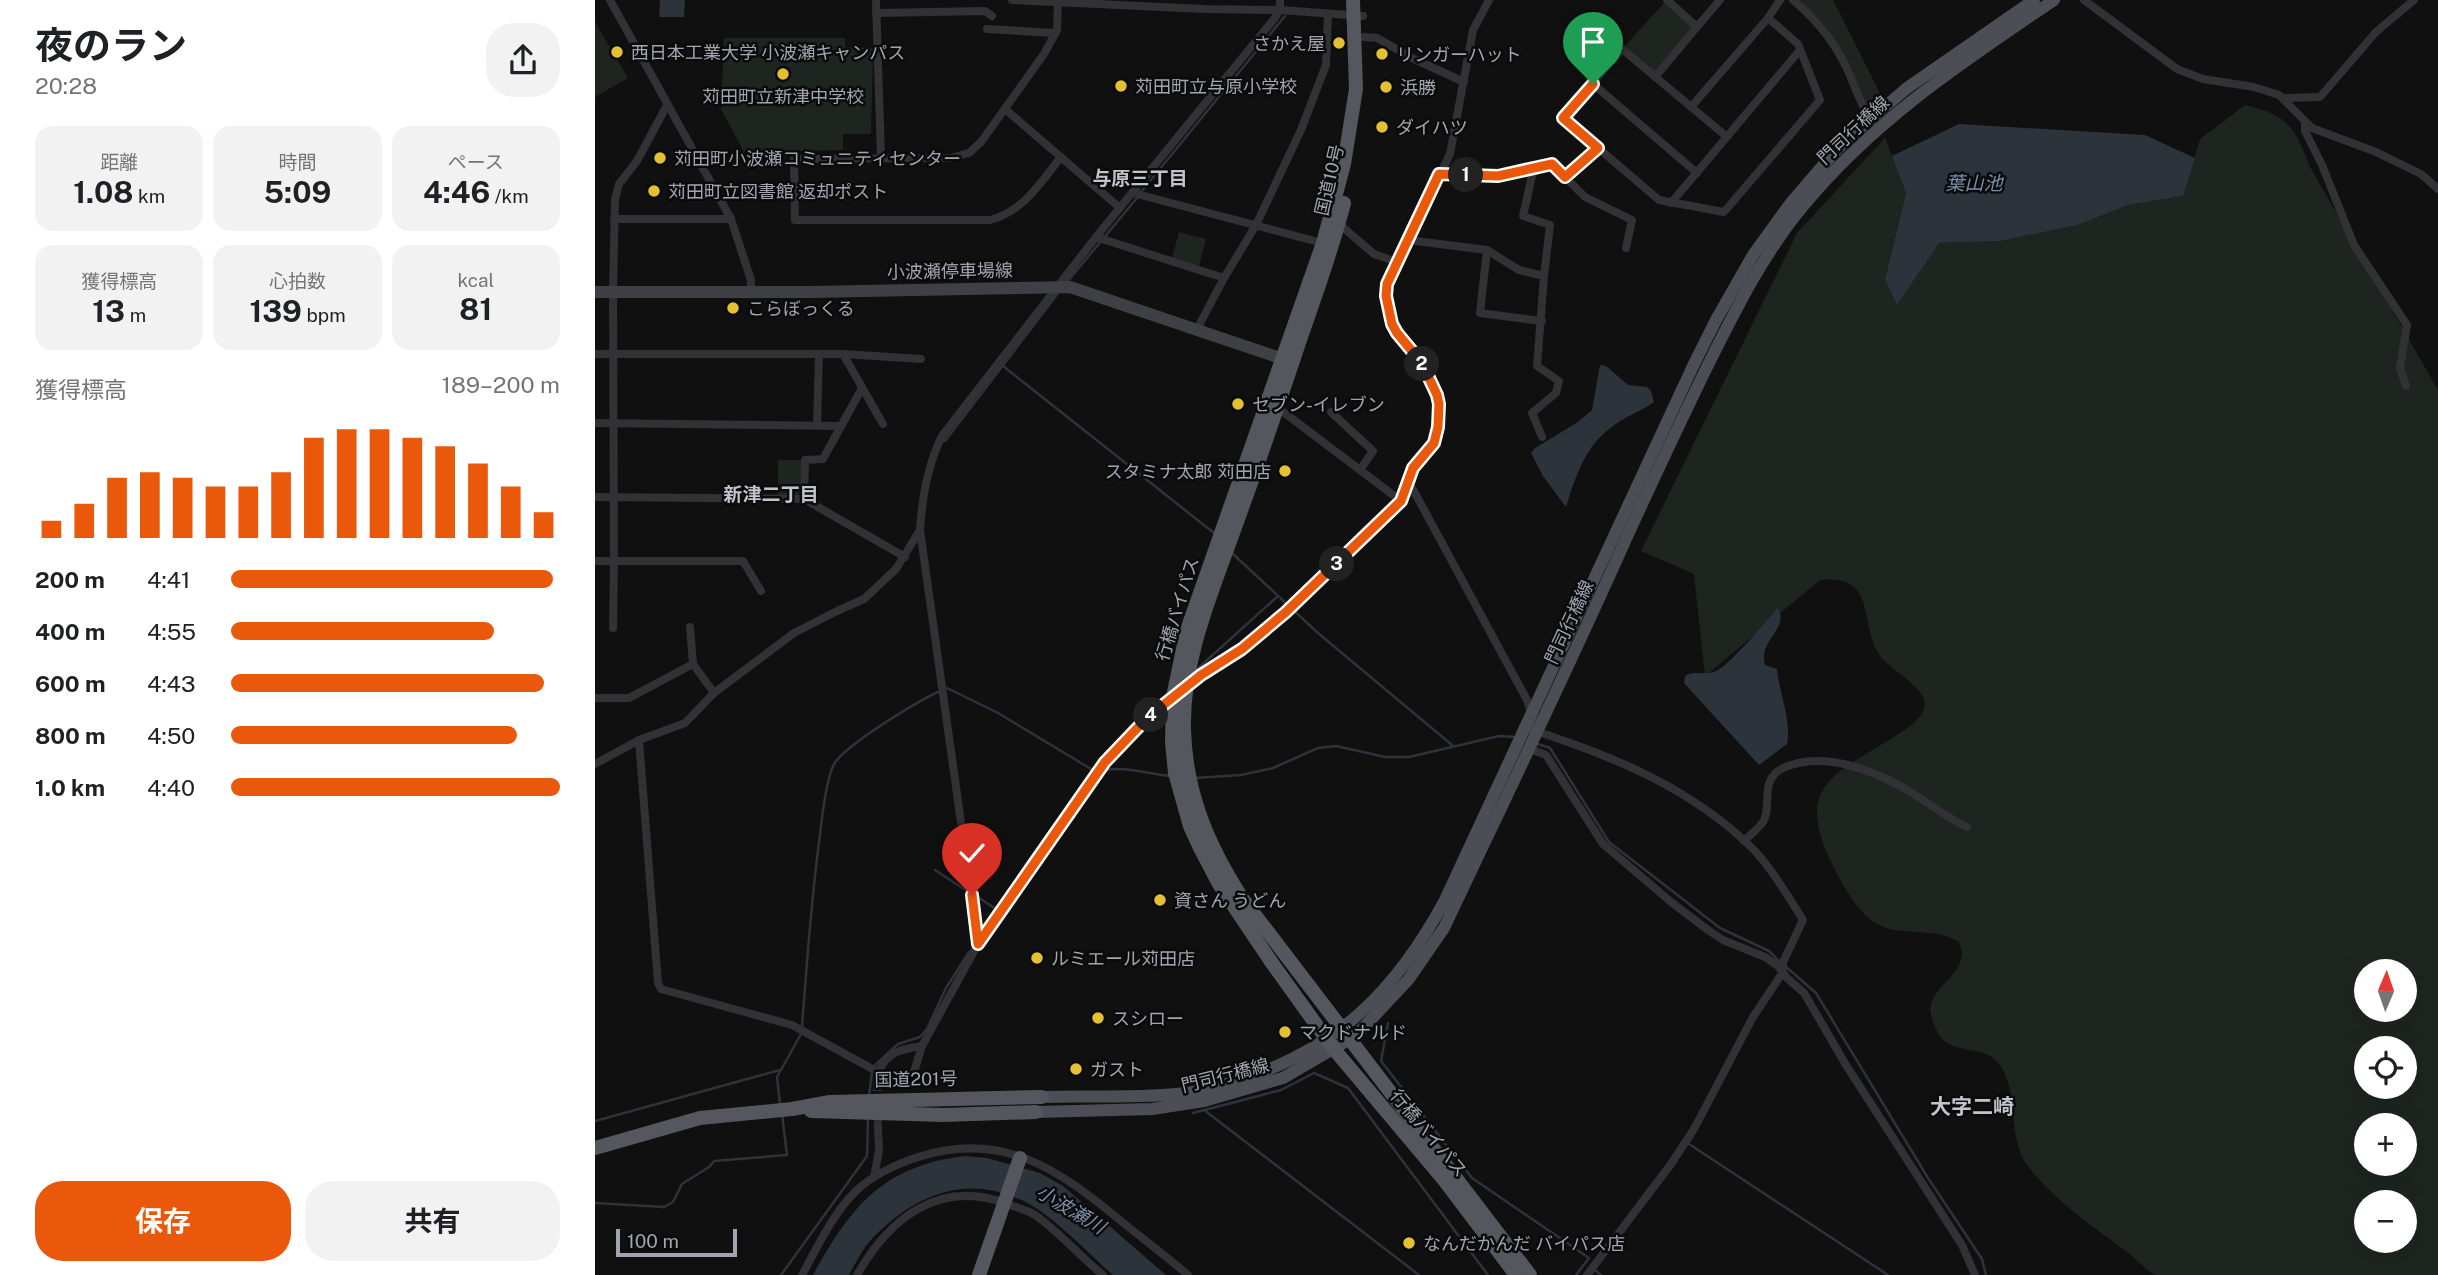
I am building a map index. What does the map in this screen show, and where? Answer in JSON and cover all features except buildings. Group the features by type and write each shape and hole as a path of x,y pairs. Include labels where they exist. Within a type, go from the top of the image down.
{"highway":[{"name":"国道10号","path":"1287,361 1357,148 1364,37 1353,0"},
{"name":"国道10号","path":"1336,218 1356,89 1361,0"},
{"name":"行橋バイパス","path":"1287,361 1278,408 1197,634 1186,687 1185,743 1200,820 1222,867 1242,898 1530,1275"},
{"name":"行橋バイパス","path":"1287,361 1187,630 1173,696 1172,742 1175,773 1190,826 1219,884 1330,1044 1444,1180 1516,1275"},
{"name":"国道201号","path":"792,1110 830,1102 861,1100 1042,1097"},
{"name":"国道201号","path":"595,1148 700,1118 792,1110 943,1115 1036,1112"},
{"path":"979,1275 1020,1158"}],"main road":[{"name":"門司行橋線","path":"1036,1112 1152,1109 1204,1101 1283,1078 1346,1034 1427,934 1532,730 1680,421 1764,257 1802,206 1907,88 2033,0"},
{"name":"門司行橋線","path":"1532,730 1531,715 1716,320 1753,255 1790,204 1845,141 2054,0"},
{"name":"小波瀬停車場線","path":"595,292 1057,287 1082,290 1287,361"},
{"name":"門司行橋線","path":"1042,1097 1153,1097 1189,1093 1264,1072 1330,1044"}],"street":[{"path":"611,0 731,219 751,279 751,292"},
{"path":"876,0 881,158"},
{"path":"1012,0 1204,5 1359,16"},
{"path":"978,944 920,530 921,512 934,453 942,436 1096,237 1280,10 1280,0"},
{"path":"915,1072 922,1046 978,944 1105,762 1147,718 1173,696 1242,649 1286,612 1401,501 1413,468 1434,443 1438,427 1437,395 1422,363 1392,324 1386,296 1387,284 1450,154 1473,30 1489,0"},
{"path":"1667,0 1697,27"},
{"path":"1655,77 1720,0"},
{"path":"1691,107 1768,18 1780,0"},
{"path":"1793,0 1811,15 1825,33 1851,77 1859,103 1873,124"},
{"path":"2084,0 2189,76 2253,87 2284,98 2321,97 2376,32 2414,0"},
{"path":"1058,1 1055,33 1044,54 981,142 969,153 950,158 794,159 795,220 990,220 1005,216 1023,204 1061,157"},
{"path":"876,13 985,11 992,16"},
{"path":"1196,331 1256,225 1301,130 1326,65 1328,14"},
{"path":"1727,137 1622,49 1563,118 1659,200 1724,212 1820,100 1798,44 1768,18"},
{"path":"987,29 1055,33"},
{"path":"1364,37 1377,38 1464,82"},
{"path":"1671,203 1800,50"},
{"path":"1593,84 1697,173"},
{"path":"2284,98 2312,128 2376,152 2421,174 2438,189"},
{"path":"613,628 615,199 619,184 637,162 667,105"},
{"path":"1005,109 1120,208"},
{"path":"2305,123 2305,131 2322,165 2354,245 2407,325 2400,368 2406,386"},
{"path":"1565,177 1598,148"},
{"path":"1439,174 1498,176 1552,164 1585,197 1632,220 1626,248"},
{"path":"1534,167 1523,216 1550,225 1543,276 1537,366 1559,381 1556,393 1532,413 1542,437"},
{"path":"1133,193 1327,244"},
{"path":"1336,218 1374,254 1397,262"},
{"path":"614,219 731,219"},
{"path":"1096,237 1224,278"},
{"path":"1408,240 1487,250 1519,270 1543,276"},
{"path":"1487,250 1480,313 1542,321"},
{"path":"595,354 843,354 921,359"},
{"path":"817,425 819,354"},
{"path":"843,354 883,424"},
{"path":"804,499 805,460 823,458 862,388"},
{"path":"1278,408 1401,501"},
{"path":"1331,412 1373,451 1360,470"},
{"path":"595,423 840,426"},
{"path":"1409,482 1527,700 1531,715"},
{"path":"595,497 804,499 905,557"},
{"path":"595,764 639,740 685,723 714,693 795,633 863,600 887,579 905,557 920,530"},
{"path":"595,561 743,561 761,591"},
{"path":"689,627 693,664 714,693"},
{"path":"595,698 629,698 693,664"},
{"path":"1532,730 1575,743 1665,785 1701,806 1755,851 1803,920 1783,962 1783,972 1753,1017 1687,1139 1587,1275"},
{"path":"639,740 658,984 661,989 792,1025 878,1072"},
{"path":"1522,748 1546,755 1603,844 1617,857 1708,930 1723,940 1765,957 1804,993 1846,1065 1962,1244 1975,1275"},
{"path":"1744,841 1762,823 1773,775 1782,768 1804,761 1835,762 1886,779 1944,817 1967,827"},
{"path":"877,1083 878,1072 890,1055 901,1048 922,1046"},
{"path":"874,1177 879,1151 878,1127"},
{"path":"802,1275 837,1215 856,1191 874,1177 907,1161 959,1147 1021,1155 1066,1177 1188,1275"},
{"path":"857,1275 879,1241 904,1217 923,1205 975,1195 1004,1201 1033,1213 1103,1275"},
{"path":"1087,1275 1092,1266"}],"shaded area":[{"path":"1793,0 1833,0 1887,107 1870,119 1839,55"},
{"path":"1666,1 1697,27 1655,77 1622,49"},
{"path":"595,22 628,78 595,97"},
{"path":"724,38 845,38 845,47 873,48 871,134 843,134 843,150 744,152 721,109"},
{"path":"2245,105 2281,118 2294,132 2310,167 2438,390 2438,1275 2156,1275 2062,1202 2027,1165 2021,1153 2009,1087 1999,1064 1984,1053 1950,1044 1943,1039 1934,1024 1932,1001 1958,967 1962,951 1959,942 1938,934 1892,929 1872,921 1859,908 1841,881 1819,830 1817,811 1821,794 1829,781 1911,725 1921,715 1925,703 1917,688 1880,656 1873,643 1859,593 1851,585 1838,580 1820,580 1705,676 1694,574 1641,551 1797,233 1885,138 1906,193 1885,279 1939,243 2000,241 2078,225 2128,205 2183,196 2200,139"},
{"path":"1179,232 1206,239 1199,266 1172,259"},
{"path":"778,460 805,460 804,499 778,498"}],"water":[{"path":"660,0 685,0 684,17 659,17"},
{"name":"葉山池","path":"1959,124 2145,135 2195,158 2183,196 2128,205 2078,225 2000,241 1939,243 1897,305 1885,279 1906,193 1892,156"},
{"path":"1600,365 1606,366 1628,385 1647,387 1654,402 1621,421 1597,440 1583,461 1566,507 1543,476 1531,453 1592,410"},
{"path":"1778,608 1780,622 1764,656 1765,665 1777,669 1787,717 1787,744 1759,765 1684,683 1685,676 1689,674 1712,672 1722,667"},
{"name":"小波瀬川","path":"965,1156 987,1158 1040,1173 1063,1186 1166,1275 1113,1275 1062,1228 1031,1205 997,1192 964,1189 932,1196 900,1214 869,1242 849,1275 813,1275 841,1229 872,1194 890,1180 912,1169"}],"waterway":[{"path":"1141,192 1285,16"},
{"path":"1067,282 1137,198"},
{"path":"945,441 1059,292"},
{"path":"1003,366 1214,533"},
{"path":"1233,554 1318,633 1452,745"},
{"path":"1195,671 1278,596"},
{"path":"802,1027 817,859 828,781 833,766 851,747 903,711 947,688 998,713 1096,772"},
{"path":"1195,778 1241,775 1273,768 1318,748 1336,746 1385,757 1409,757 1499,736 1515,737"},
{"path":"1535,743 1550,748 1609,842 1720,928 1769,951 1780,962"},
{"path":"1102,771 1127,769 1171,776"},
{"path":"973,894 996,909 1035,855"},
{"path":"935,870 967,891"},
{"path":"984,928 996,910"},
{"path":"874,1066 898,1044 920,1037 927,1029 946,988 969,952"},
{"path":"1785,966 1816,993 1928,1178 1982,1259 1986,1275"},
{"path":"1388,1023 1381,1061 1472,1178 1589,1258 1576,1275"},
{"path":"780,1104 777,1077 801,1034"},
{"path":"595,1121 780,1070"},
{"path":"869,1096 872,1072"},
{"path":"1193,1113 1281,1090 1314,1073 1348,1088 1488,1275"},
{"path":"1204,1110 1419,1275"},
{"path":"595,1203 664,1207 673,1202 682,1184 714,1161 787,1155 782,1114"},
{"path":"781,1275 867,1156 868,1117"},
{"path":"1689,1144 1888,1275"},
{"path":"1595,1270 1601,1275"}],"tunnel":[{"path":"877,1083 878,1127"}],"place":[{"name":"さかえ屋","path":"1339,43"},
{"name":"西日本工業大学 小波瀬キャンパス","path":"617,52"},
{"name":"リンガーハット","path":"1382,54"},
{"name":"苅田町立新津中学校","path":"783,74"},
{"name":"苅田町立与原小学校","path":"1121,86"},
{"name":"浜勝","path":"1386,87"},
{"name":"ダイハツ","path":"1382,127"},
{"name":"苅田町小波瀬コミュニティセンター","path":"660,158"},
{"name":"苅田町立図書館 返却ポスト","path":"654,191"},
{"name":"こらぼっくる","path":"733,308"},
{"name":"セブン-イレブン","path":"1238,404"},
{"name":"スタミナ太郎 苅田店","path":"1285,471"},
{"name":"資さん うどん","path":"1160,900"},
{"name":"ルミエール苅田店","path":"1037,958"},
{"name":"スシロー","path":"1098,1018"},
{"name":"マクドナルド","path":"1285,1032"},
{"name":"ガスト","path":"1076,1069"},
{"name":"なんだかんだ バイパス店","path":"1409,1243"}],"district":[{"name":"与原三丁目","path":"1140,178"},
{"name":"新津二丁目","path":"771,494"},
{"name":"大字二崎","path":"1972,1106"}],"route":[{"path":"972,895 978,944 1105,762 1147,718 1201,675 1257,637 1401,501 1413,468 1434,443 1439,404 1422,363 1392,324 1386,296 1387,284 1397,262 1439,174 1498,176 1552,164 1565,177 1598,148 1563,118 1593,84"}]}
